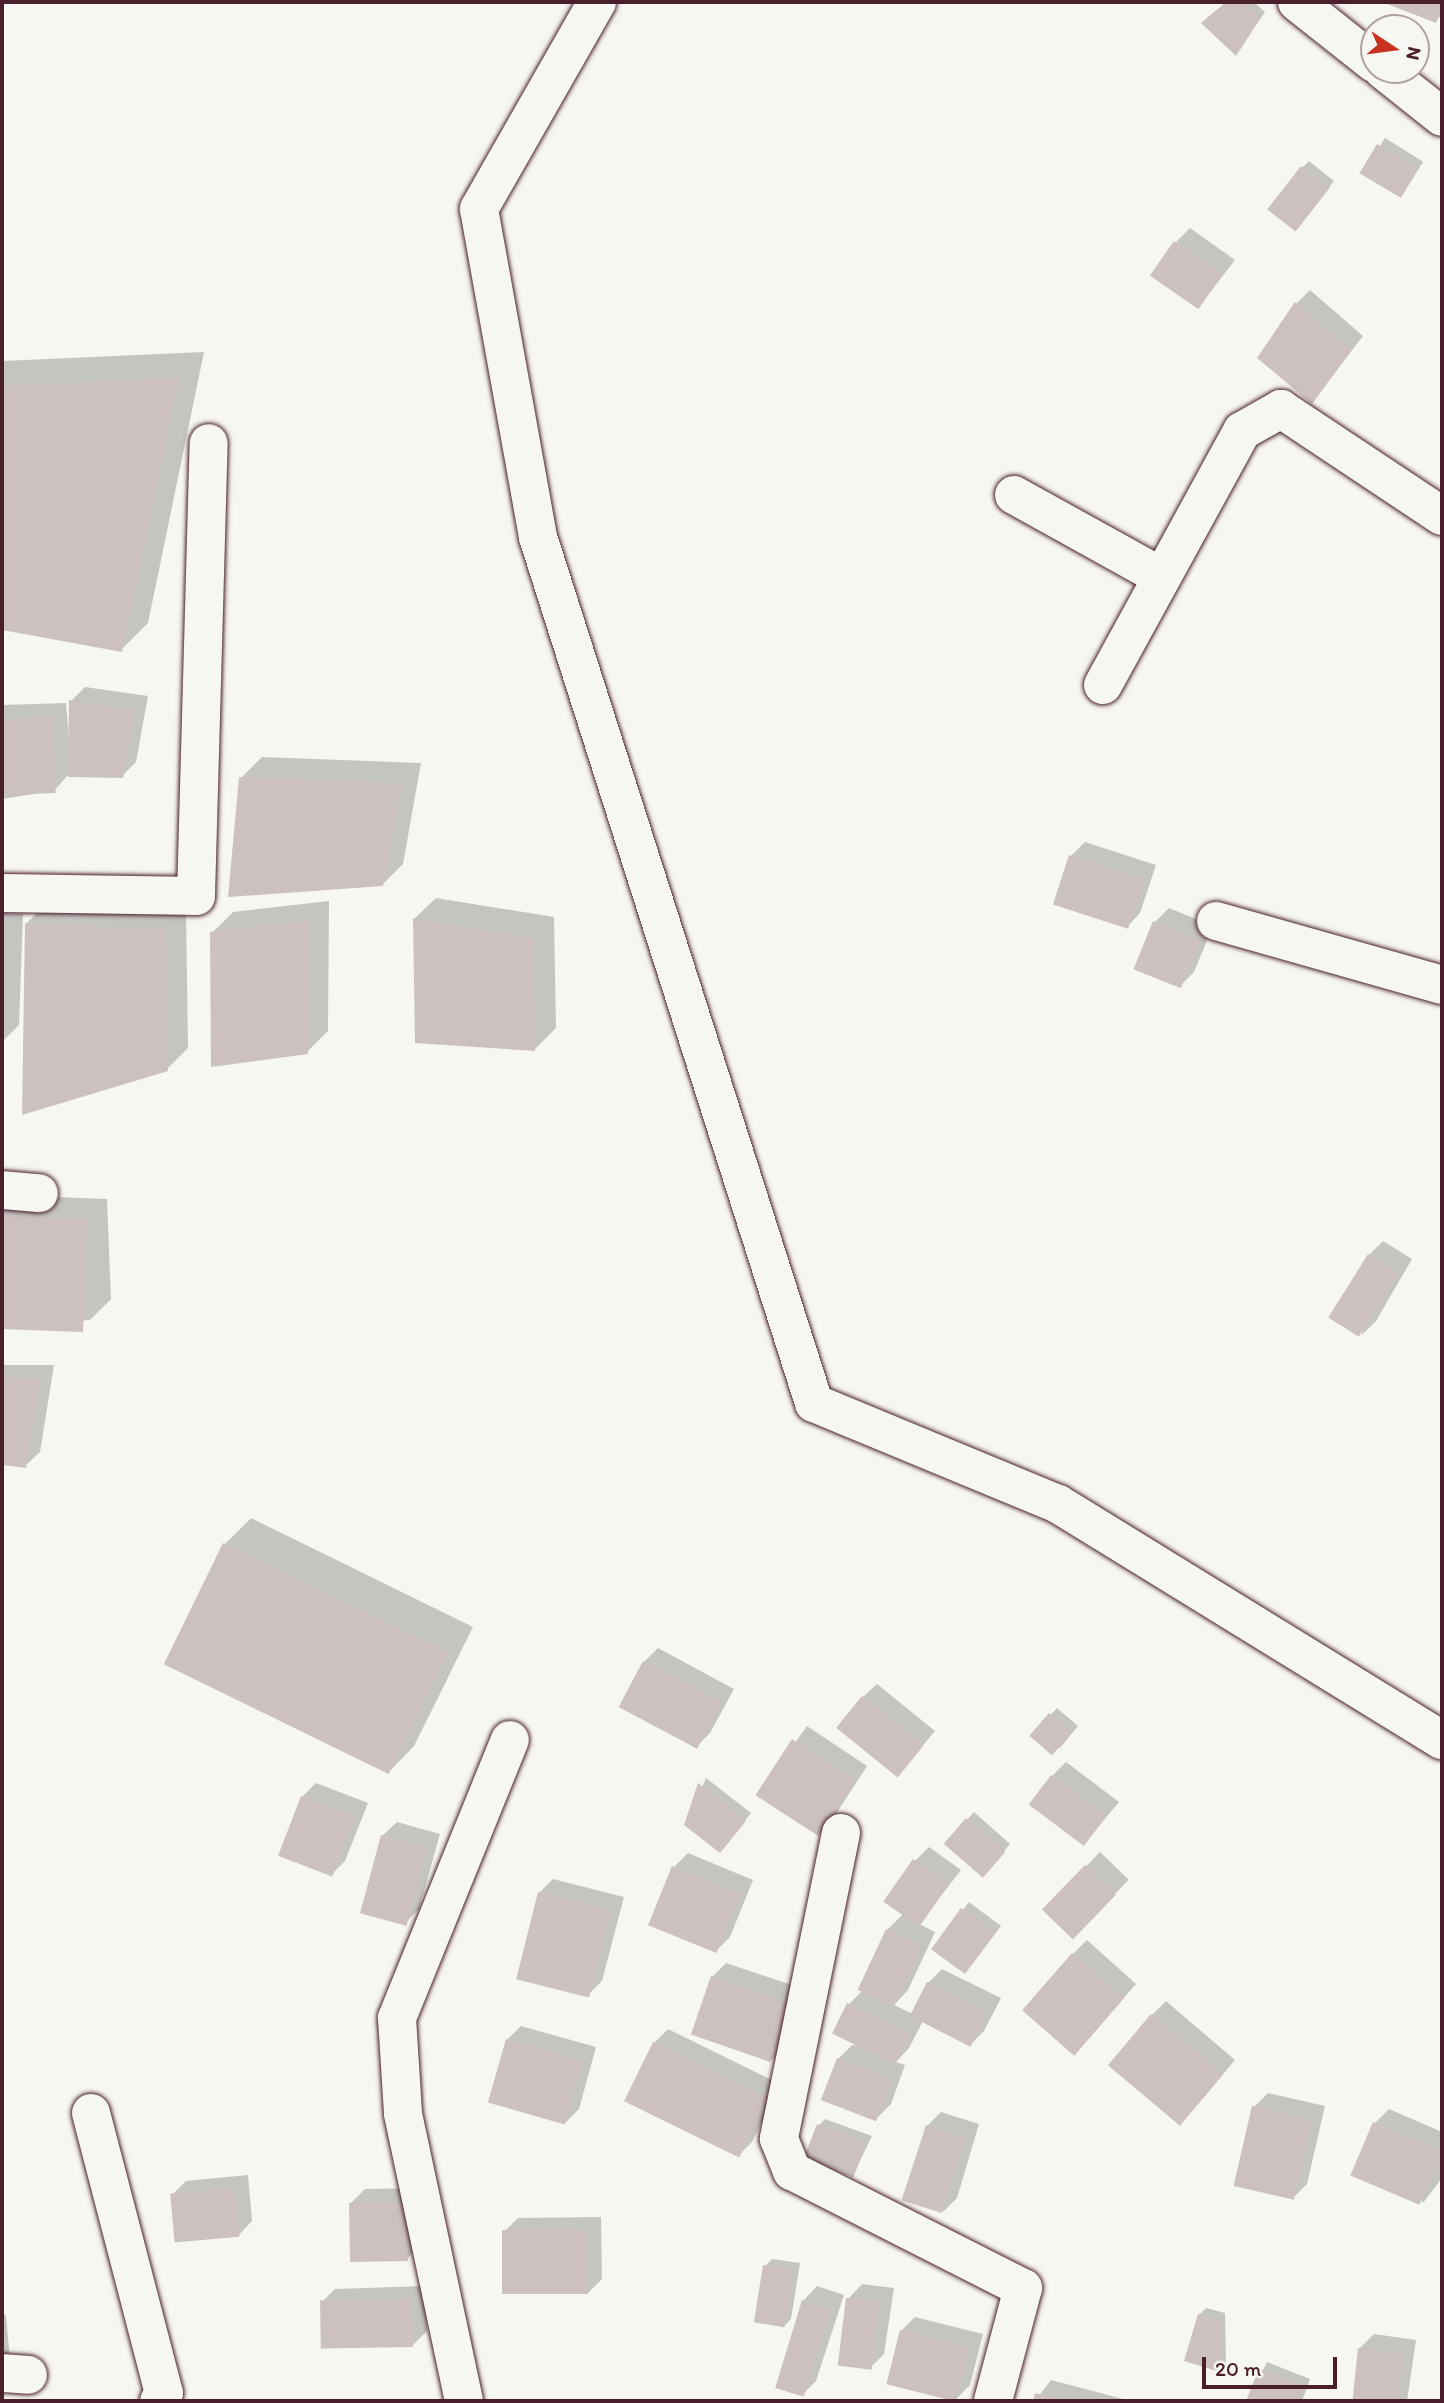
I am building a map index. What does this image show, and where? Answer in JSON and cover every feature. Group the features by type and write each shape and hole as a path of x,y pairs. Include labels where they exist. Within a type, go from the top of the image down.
{"street":[{"path":"597,2 479,209 538,537 814,1403 1058,1504 1442,1740"},
{"path":"1297,2 1360,52"},
{"path":"1401,84 1442,117"},
{"path":"1103,685 1242,431 1281,410 1442,516"},
{"path":"2,892 196,896 209,443"},
{"path":"1014,495 1162,577"},
{"path":"1216,921 1442,985"},
{"path":"2,1190 39,1193"},
{"path":"464,2401 403,2113 397,2018 510,1740"},
{"path":"841,1833 779,2139 792,2171 1023,2288 993,2401"},
{"path":"91,2113 164,2393 159,2401"}],"building":[{"path":"1226,2 1241,2 1260,19 1236,56 1201,23"},
{"path":"1382,2 1442,2 1436,23 1430,21 1430,14 1413,14"},
{"path":"1377,144 1418,169 1401,198 1359,173"},
{"path":"1301,166 1329,188 1296,232 1267,209"},
{"path":"1174,241 1222,275 1198,309 1150,275"},
{"path":"1295,302 1351,351 1312,404 1257,358"},
{"path":"179,378 122,652 2,630 2,386"},
{"path":"69,700 135,710 123,778 68,777"},
{"path":"53,717 56,793 5,795 2,719"},
{"path":"239,777 402,783 383,886 228,897"},
{"path":"1069,855 1144,879 1128,929 1053,904"},
{"path":"413,918 533,938 535,1051 415,1043"},
{"path":"309,921 308,1054 211,1067 210,932"},
{"path":"1153,921 1200,940 1181,988 1134,969"},
{"path":"25,923 166,929 168,1071 22,1115"},
{"path":"2,1216 87,1219 83,1332 2,1329"},
{"path":"1368,1254 1399,1273 1359,1337 1328,1318"},
{"path":"2,1378 41,1378 26,1468 2,1465"},
{"path":"223,1543 448,1653 389,1774 164,1664"},
{"path":"643,1661 722,1703 697,1749 619,1707"},
{"path":"862,1696 923,1746 898,1778 836,1728"},
{"path":"1049,1713 1072,1733 1052,1755 1029,1736"},
{"path":"792,1739 855,1780 818,1836 756,1795"},
{"path":"1051,1775 1106,1817 1084,1846 1029,1805"},
{"path":"698,1783 746,1821 720,1853 684,1825"},
{"path":"301,1796 355,1817 332,1877 278,1856"},
{"path":"966,1818 1005,1852 983,1878 944,1844"},
{"path":"381,1835 427,1847 406,1926 360,1913"},
{"path":"913,1859 949,1884 919,1927 883,1902"},
{"path":"1085,1865 1116,1895 1073,1939 1042,1910"},
{"path":"672,1866 741,1894 717,1953 648,1925"},
{"path":"538,1892 611,1910 589,1997 516,1979"},
{"path":"961,1908 995,1933 965,1974 931,1949"},
{"path":"886,1929 922,1946 894,2007 858,1990"},
{"path":"1072,1953 1124,1998 1074,2056 1022,2010"},
{"path":"711,1976 790,2003 770,2062 691,2035"},
{"path":"927,1982 988,2013 970,2047 910,2016"},
{"path":"847,2003 910,2034 895,2064 832,2034"},
{"path":"1151,2014 1223,2074 1180,2126 1108,2065"},
{"path":"506,2039 583,2061 565,2124 488,2102"},
{"path":"653,2042 768,2098 739,2157 624,2101"},
{"path":"837,2058 892,2079 876,2121 821,2100"},
{"path":"1252,2106 1312,2120 1294,2200 1234,2186"},
{"path":"1373,2122 1442,2151 1419,2205 1350,2175"},
{"path":"817,2124 866,2143 853,2178 804,2159"},
{"path":"926,2125 966,2138 942,2213 902,2200"},
{"path":"235,2188 239,2237 175,2242 170,2194"},
{"path":"407,2202 408,2261 350,2262 349,2203"},
{"path":"502,2230 588,2230 588,2294 502,2294"},
{"path":"763,2265 794,2270 785,2327 754,2322"},
{"path":"846,2298 880,2302 871,2370 838,2365"},
{"path":"412,2299 413,2347 321,2349 320,2301"},
{"path":"802,2300 831,2309 804,2397 775,2388"},
{"path":"1198,2314 1219,2320 1220,2372 1184,2361"},
{"path":"900,2330 970,2347 957,2401 886,2384"},
{"path":"1358,2348 1403,2353 1398,2401 1352,2401"},
{"path":"1259,2368 1305,2386 1299,2401 1246,2401"},
{"path":"1035,2393 1063,2400 1063,2401 1033,2401"}]}
